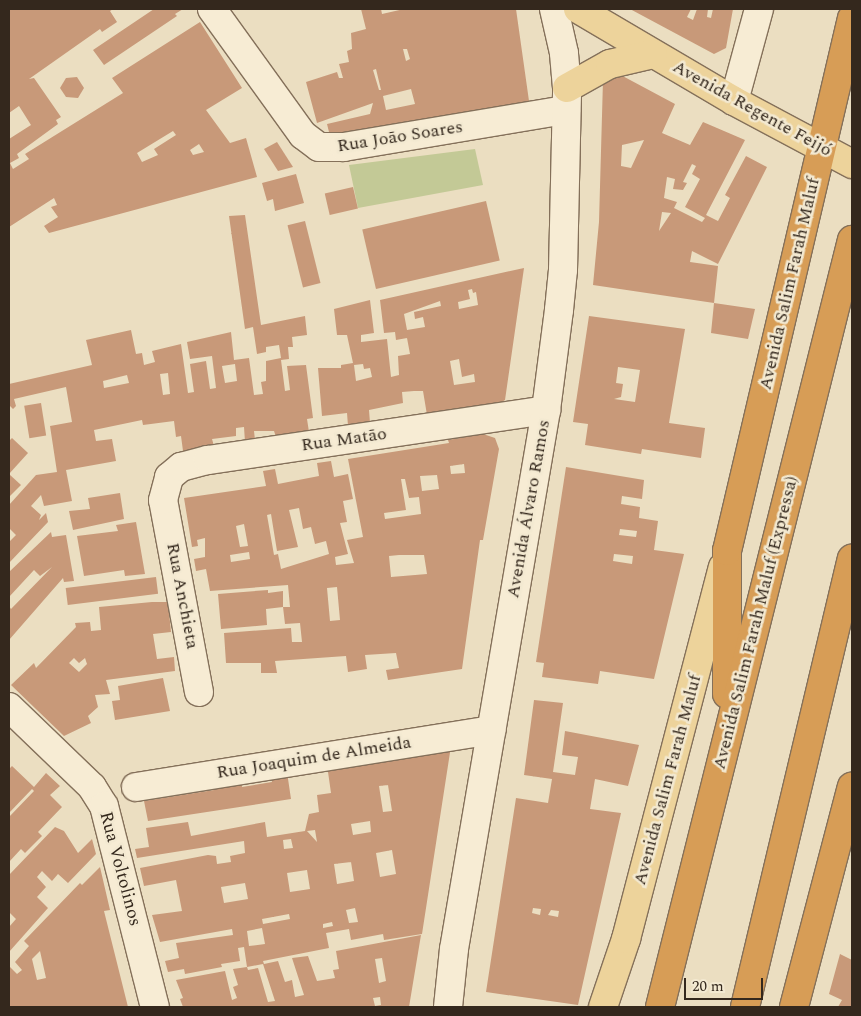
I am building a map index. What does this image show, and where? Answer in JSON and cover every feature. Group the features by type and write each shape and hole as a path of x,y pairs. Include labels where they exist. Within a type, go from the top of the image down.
{"highway":[{"name":"Avenida Salim Farah Maluf","path":"727,736 727,551 852,18"},
{"name":"Avenida Salim Farah Maluf (Expressa)","path":"660,1007 852,240"},
{"path":"746,1007 852,559"},
{"path":"794,1007 852,786"}],"main road":[{"name":"Avenida Regente Feijó","path":"578,9 734,101 852,164"},
{"name":"Avenida Regente Feijó","path":"567,99 610,64 653,54"},
{"name":"Avenida Salim Farah Maluf","path":"603,1007 626,939 727,551"}],"street":[{"name":"Rua João Soares","path":"212,9 303,135 319,147 344,147 567,99"},
{"name":"Avenida Álvaro Ramos","path":"448,1007 454,949 546,410 563,270 567,99 564,53 554,9"},
{"path":"734,101 759,9"},
{"name":"Rua Matão","path":"163,500 169,477 181,467 208,460 546,410"},
{"name":"Rua Anchieta","path":"163,500 199,692"},
{"name":"Rua Voltolinos","path":"9,707 92,787 104,806 155,1007"},
{"name":"Rua Joaquim de Almeida","path":"136,787 491,730"}],"green space":[{"path":"475,149 483,185 358,208 349,165"}],"building":[{"path":"9,9 113,9 110,11 117,22 102,32 100,29 29,79 34,78 61,117 56,120 58,124 17,154 19,158 10,163 13,169 29,159 25,154 123,93 112,78 200,22 242,88 206,110 230,143 246,138 257,177 49,233 44,226 58,217 51,207 57,205 54,198 9,227 9,139 31,125 19,106 9,113","holes":["173,131 176,135 154,149 158,155 142,162 137,153","199,144 204,152 193,155 190,150"]},
{"path":"154,9 183,9 175,14 177,16 104,65 93,50"},
{"path":"361,9 381,9 382,14 404,9 516,9 529,101 482,114 330,136 327,124 370,114 373,103 317,123 306,82 337,72 339,78 343,78 339,64 349,62 347,51 352,49 351,33 366,29","holes":["403,49 407,49 410,59 406,61","376,69 381,90 379,90 373,70","411,89 415,104 386,110 383,96"]},
{"path":"630,9 691,9 687,17 693,20 697,9 708,9 707,17 711,18 713,9 733,9 726,48 714,54"},
{"path":"617,73 675,104 662,133 690,145 703,122 745,140 706,215 718,221 730,198 725,195 746,156 767,167 718,264 692,251 690,262 718,266 714,303 593,285 599,222 603,80","holes":["644,140 631,168 621,166 622,145","692,164 696,166 692,174 700,179 685,207 705,218 702,222 674,208 677,202 664,198 667,177 675,179 673,189 683,190 687,183 683,182","662,212 671,213 659,231"]},
{"path":"77,77 84,88 78,98 66,97 60,88 66,78"},
{"path":"277,142 293,167 278,171 264,149"},
{"path":"296,174 304,203 275,211 273,199 267,201 262,183"},
{"path":"353,187 358,208 330,215 325,194"},
{"path":"486,201 500,260 376,289 362,230"},
{"path":"245,215 261,325 305,316 307,335 292,337 293,347 288,347 289,359 281,360 285,391 290,390 287,366 306,365 313,418 307,419 309,432 276,437 274,431 254,431 255,440 245,442 244,427 236,428 236,436 212,439 214,446 183,451 181,436 176,437 174,421 143,425 142,420 94,430 96,441 112,439 116,461 66,470 72,501 44,506 41,495 31,506 41,515 39,520 46,513 48,522 9,563 9,542 16,535 9,528 9,505 36,475 57,472 50,426 72,422 66,387 14,399 16,406 13,409 9,405 9,384 92,365 86,340 131,330 136,354 142,353 144,365 155,362 152,351 181,344 188,393 194,392 190,364 206,361 210,389 216,388 212,356 190,359 187,342 231,332 234,360 249,358 254,395 263,394 261,382 266,381 266,361 281,358 279,345 266,347 266,352 257,354 253,327 245,329 229,216","holes":["235,364 237,381 225,383 222,366","168,373 170,394 163,395 160,374","127,375 129,383 104,388 103,381"]},
{"path":"305,221 320,283 303,287 288,225"},
{"path":"524,268 505,400 497,405 427,415 423,391 402,392 403,403 369,410 370,423 348,426 347,413 322,416 318,368 341,368 341,365 353,363 347,335 337,335 334,309 370,300 374,333 361,335 361,342 387,339 391,377 399,375 398,356 410,354 407,338 396,340 395,332 384,333 380,300","holes":["472,289 473,293 476,292 478,305 459,309 458,302 470,299 468,290","440,301 441,306 414,312 415,319 423,317 425,327 407,330 404,314","459,359 462,377 474,374 475,382 454,385 450,361","363,364 364,369 370,368 372,377 356,381 354,365"]},
{"path":"714,303 755,309 748,339 711,333"},
{"path":"589,316 685,329 669,423 705,428 701,458 642,449 641,454 585,445 588,424 573,422","holes":["618,367 640,370 635,402 614,399 621,397 623,384 616,383"]},
{"path":"41,403 46,436 29,438 24,406"},
{"path":"483,434 495,438 499,449 483,540 480,540 462,669 388,680 386,670 399,668 396,653 365,655 367,669 348,672 346,656 275,661 277,673 261,673 261,663 226,663 224,633 291,628 292,642 302,642 300,623 285,624 283,607 290,607 288,585 210,591 206,569 196,571 194,559 205,557 205,538 197,540 198,546 192,547 184,498 266,486 263,471 275,469 278,484 319,476 317,463 331,461 334,477 348,474 353,499 343,501 347,522 340,523 348,554 335,557 336,565 354,563 347,540 363,537 348,459 449,443 448,440","holes":["464,464 465,473 451,474 450,466","437,475 439,489 422,491 420,476","401,479 405,479 409,498 419,497 421,514 385,519 384,513 406,510","299,508 303,529 311,527 315,544 326,541 329,554 281,569 278,554 274,555 267,515 271,514 277,551 298,547 289,510","244,524 248,546 240,547 236,526","249,552 250,559 231,562 230,555","424,555 427,574 391,577 389,556","337,587 340,620 330,621 327,588"]},
{"path":"12,438 28,453 9,474 9,441"},
{"path":"566,467 644,480 642,499 622,496 621,504 640,507 639,518 658,521 654,550 684,554 654,679 600,671 598,684 542,677 544,663 536,662","holes":["620,529 637,531 636,537 619,535","614,554 633,556 632,564 613,561"]},
{"path":"9,474 21,485 9,497"},
{"path":"120,493 124,519 73,530 69,511 90,509 88,498"},
{"path":"136,522 145,574 125,576 124,570 84,576 77,536 118,531 116,525"},
{"path":"51,532 52,537 66,535 74,581 64,582 63,578 9,640 9,606 11,609 52,567 40,576 34,570 9,597 9,572"},
{"path":"156,577 158,594 68,605 66,588"},
{"path":"268,590 268,593 283,591 283,607 266,609 267,625 221,629 218,594"},
{"path":"168,602 171,632 153,634 157,659 174,657 175,671 106,680 110,694 95,695 98,707 88,716 91,723 64,736 11,685 34,663 36,668 76,627 75,623 90,622 91,631 101,630 99,607","holes":["74,658 79,663 85,658 87,664 79,672 69,663"]},
{"path":"163,678 170,711 115,720 112,701 120,700 118,686"},
{"path":"534,700 563,703 553,772 575,775 578,757 562,755 565,731 639,745 628,786 595,779 590,809 621,813 578,1005 486,992 516,798 548,803 552,779 524,775","holes":["533,908 541,909 540,915 532,913","551,910 559,911 558,917 548,915"]},
{"path":"451,746 422,934 384,940 383,934 351,940 349,929 326,933 329,948 263,961 264,964 278,961 285,982 292,980 295,997 304,995 292,958 308,956 317,981 335,978 333,970 339,969 336,951 421,935 409,1007 183,1007 180,999 183,998 176,980 225,971 232,1000 237,998 233,987 238,985 233,969 247,967 244,947 238,948 240,961 221,964 222,967 185,974 184,969 168,972 165,961 179,958 176,943 233,935 232,929 160,942 152,915 182,911 176,880 144,886 140,868 208,855 216,856 217,864 231,862 230,856 245,853 244,841 137,858 135,849 149,847 146,828 188,822 191,836 265,822 267,837 305,831 309,814 319,812 317,795 331,793 327,765","holes":["388,785 392,811 383,812 379,786","370,821 371,832 353,835 351,824","315,830 317,842 307,831","291,839 293,848 284,849 283,840","392,850 396,874 380,877 376,853","351,862 354,881 337,884 334,864","307,870 310,889 290,892 287,873","245,883 248,899 224,903 221,887","355,908 358,922 349,923 346,910","289,914 290,919 263,924 262,919","332,922 333,926 323,928 323,924","262,928 265,944 249,946 247,931","382,958 386,981 379,983 375,959","263,964 275,1001 268,1002 258,968 248,970 247,967","380,997 381,1005 375,1006 373,998"]},
{"path":"12,766 34,787 46,773 60,786 50,795 62,807 38,832 42,836 25,853 21,849 9,862 9,817 34,791 32,789 9,813 9,769"},
{"path":"287,772 291,799 148,821 144,801 214,790 213,783 241,778 242,787 272,782 271,774"},
{"path":"55,827 64,831 78,853 92,839 96,854 68,883 58,874 52,881 42,871 37,877 46,887 37,897 48,908 9,952 9,927 16,919 9,912 9,875"},
{"path":"100,867 110,910 104,911 128,1007 9,1007 9,966 17,974 22,970 15,962 29,946 24,941 80,883 82,885","holes":["40,951 46,978 37,980 32,959"]},
{"path":"840,954 852,960 852,1007 838,1007 842,1000 829,994"}]}
